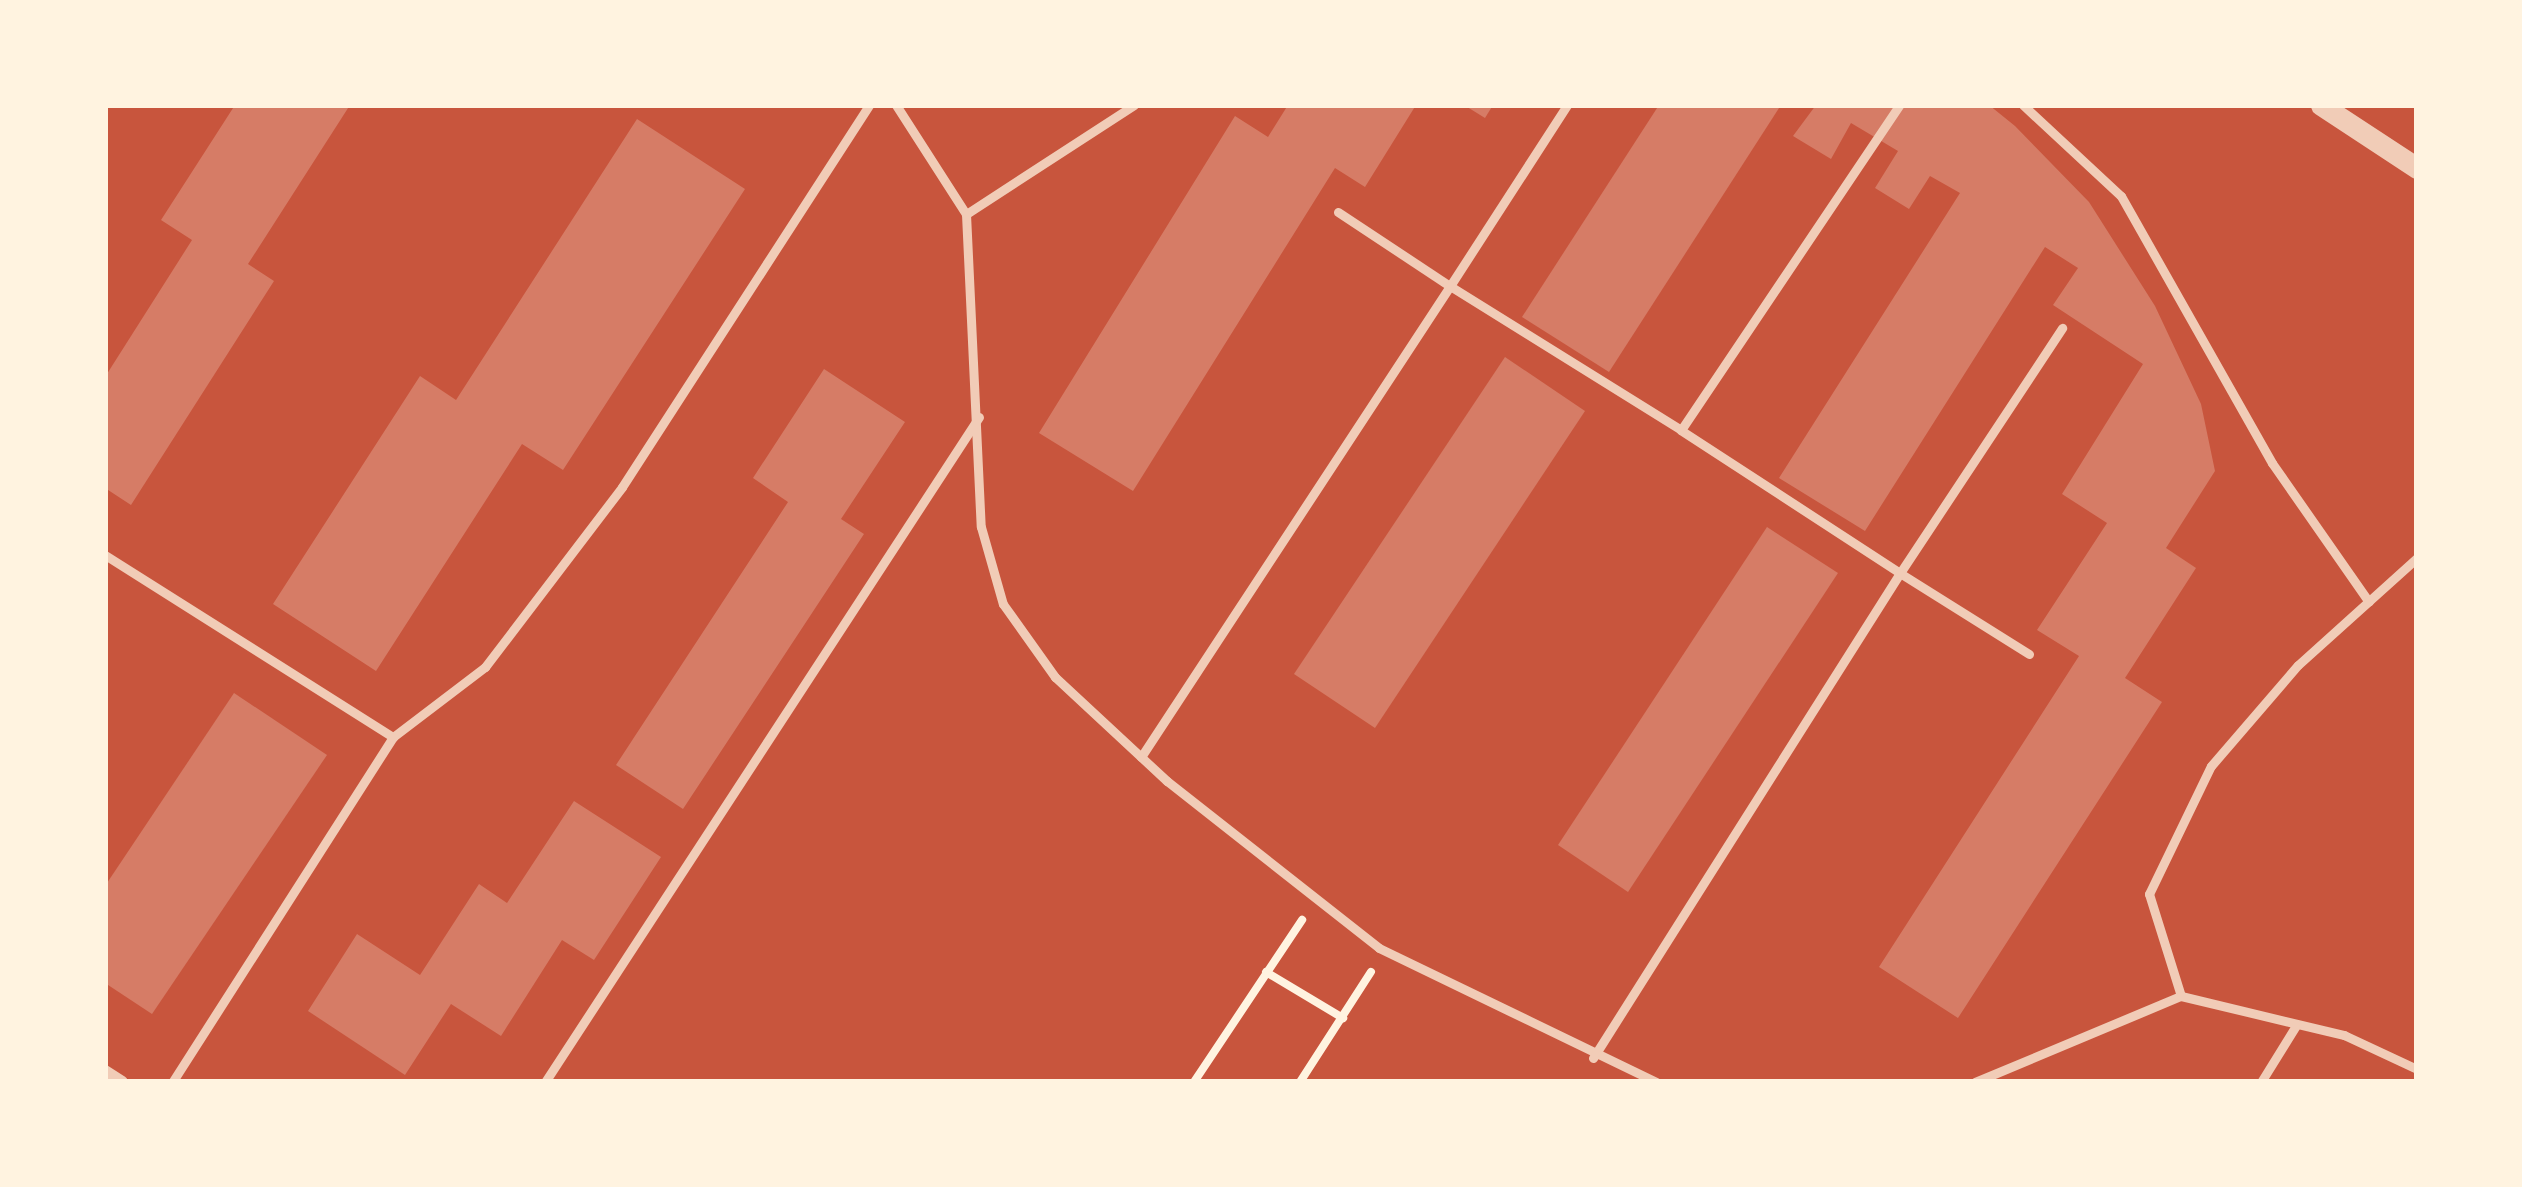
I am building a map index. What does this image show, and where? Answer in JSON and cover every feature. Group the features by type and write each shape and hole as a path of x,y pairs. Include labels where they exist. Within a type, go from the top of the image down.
{"street":[{"path":"2321,105 2417,168"},
{"path":"105,1071 122,1082"}],"lane":[{"path":"172,1082 393,737 484,667 622,487 869,105"},
{"path":"896,105 966,214 981,527 1003,604 1055,677 1141,757 1384,950 1593,1058 1656,1082"},
{"path":"966,214 1133,105"},
{"path":"1141,757 1567,105"},
{"path":"1681,430 1899,105"},
{"path":"2023,105 2121,196 2272,463 2369,602"},
{"path":"1338,212 2030,654"},
{"path":"1593,1058 1900,573 2062,328"},
{"path":"544,1082 979,417"},
{"path":"105,555 393,737"},
{"path":"2180,996 2149,894 2211,766 2298,664 2417,558"},
{"path":"1975,1082 2180,996 2344,1035 2417,1069"},
{"path":"2261,1082 2297,1024"}],"path":[{"path":"1194,1082 1316,899"},
{"path":"1300,1082 1384,950"},
{"path":"1266,972 1343,1018"}],"building":[{"path":"235,105 350,105 248,264 274,281 131,505 105,488 105,377 192,240 161,220"},
{"path":"1288,105 1416,105 1365,187 1335,168 1133,491 1039,433 1235,116 1268,137"},
{"path":"1464,105 1493,105 1485,118"},
{"path":"1659,105 1781,105 1609,372 1522,317"},
{"path":"1816,105 1989,105 2015,126 2089,202 2155,306 2201,404 2215,471 2166,548 2196,568 2125,678 2162,702 1958,1018 1879,967 2079,656 2037,630 2107,523 2062,494 2143,364 2053,305 2078,268 2045,247 1865,531 1779,478 1960,193 1930,176 1909,209 1875,188 1898,151 1851,123 1831,159 1793,136"},
{"path":"637,119 745,189 563,470 522,444 376,671 273,604 420,376 456,400"},
{"path":"1505,357 1585,411 1375,728 1294,674"},
{"path":"824,369 905,422 841,519 864,534 683,809 616,765 788,502 753,478"},
{"path":"1767,527 1838,573 1628,892 1558,845"},
{"path":"234,693 327,755 152,1014 105,983 105,886"},
{"path":"574,801 661,857 594,960 562,940 501,1036 451,1004 405,1075 308,1011 357,934 420,975 479,884 507,903"}]}
